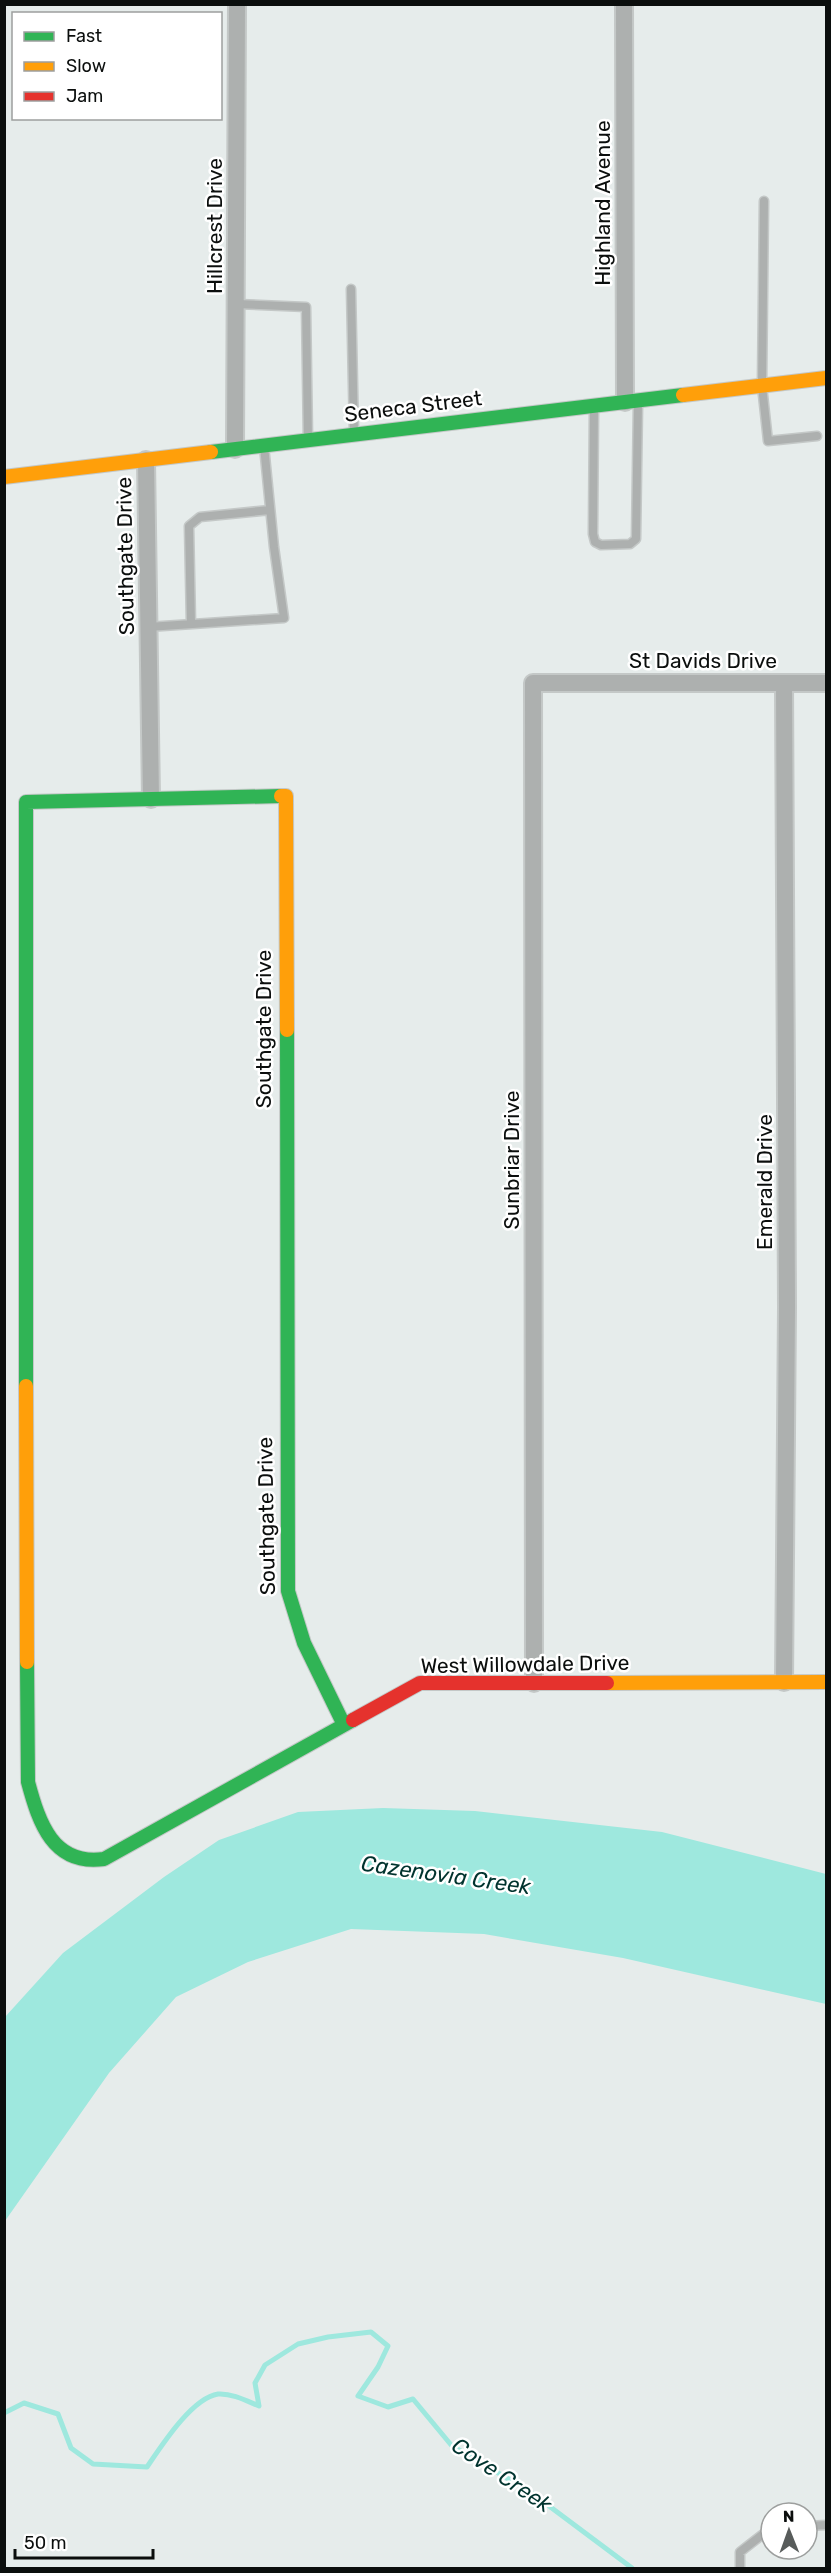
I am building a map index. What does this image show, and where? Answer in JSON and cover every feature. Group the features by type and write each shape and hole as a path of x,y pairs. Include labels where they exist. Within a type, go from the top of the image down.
{"street":[{"name":"Hillcrest Drive","path":"236,448 237,4"},
{"name":"Highland Avenue","path":"624,4 631,401"},
{"name":"Seneca Street","path":"4,477 826,378"},
{"name":"Southgate Drive","path":"146,460 151,799 286,796 288,1591 292,1616 302,1640 344,1725"},
{"name":"St Davids Drive","path":"579,683 826,682"},
{"name":"Sunbriar Drive","path":"534,1683 533,683 579,683"},
{"name":"Emerald Drive","path":"784,683 787,1307 784,1682"},
{"name":"West Willowdale Drive","path":"151,799 26,802 28,1782 33,1805 43,1827 59,1848 68,1856 79,1861 92,1862 104,1859 420,1683 826,1682"}],"lane":[{"path":"764,201 762,386 768,441 817,436"},
{"path":"351,289 354,435"},
{"path":"236,304 306,307 308,440"},
{"path":"594,406 593,534 595,542 601,545 630,544 636,539 631,401"},
{"path":"148,627 284,618 264,445"},
{"path":"190,624 189,526 200,517 270,510"},
{"path":"740,2568 740,2552 759,2537"}],"water":[{"name":"Cazenovia Creek","path":"383,1808 475,1811 662,1832 826,1874 826,2004 623,1958 484,1934 351,1929 248,1962 176,1997 109,2073 5,2221 5,2017 63,1953 164,1877 219,1840 298,1812"}],"waterway":[{"name":"Cove Creek","path":"4,2413 24,2403 58,2414 71,2448 93,2464 147,2467 178,2424 208,2397 218,2394 229,2395 259,2406 255,2383 265,2365 298,2344 328,2337 371,2332 388,2346 378,2367 358,2396 388,2407 413,2399 452,2446 529,2491 632,2568"}],"traffic: fast":[{"path":"211,452 683,395"},
{"path":"26,1386 26,802 281,796"},
{"path":"287,1030 288,1591 304,1643 344,1725"},
{"path":"27,1662 28,1782 32,1797 43,1826 60,1849 72,1856 87,1859 104,1859 353,1720"}],"traffic: slow":[{"path":"683,395 826,378"},
{"path":"4,477 211,452"},
{"path":"281,796 286,796 287,1030"},
{"path":"26,1386 27,1662"},
{"path":"607,1683 826,1682"}],"traffic: jam":[{"path":"353,1720 420,1683 607,1683"}]}
